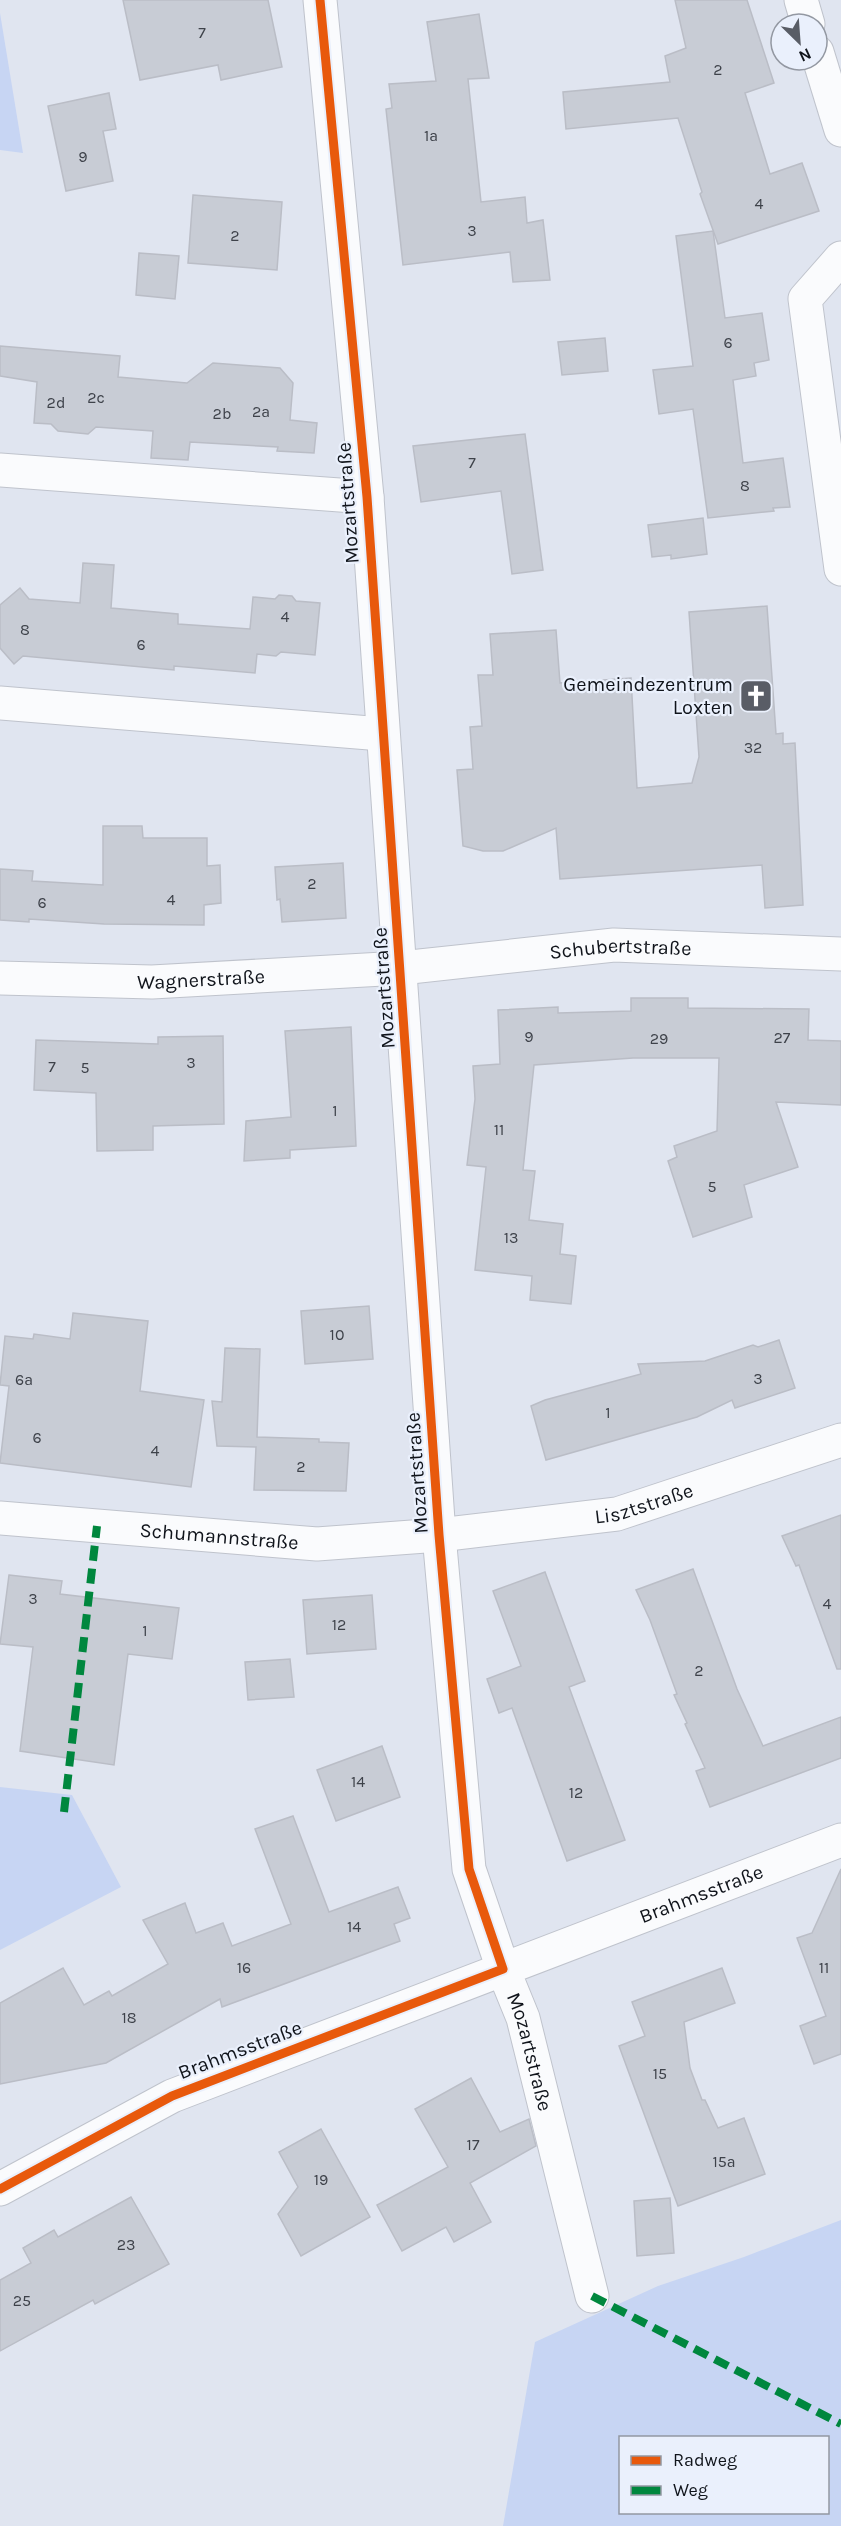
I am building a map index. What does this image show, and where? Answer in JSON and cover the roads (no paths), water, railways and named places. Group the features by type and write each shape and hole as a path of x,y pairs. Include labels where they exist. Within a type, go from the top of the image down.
{"street":[{"name":"Mozartstraße","path":"320,0 367,497 439,1535 469,1869 523,2019 592,2296"},
{"path":"823,72 841,130"},
{"path":"841,258 805,299 841,569"},
{"name":"Mozartstraße","path":"0,470 367,497"},
{"path":"0,703 382,734"},
{"name":"Schubertstraße","path":"401,968 614,945 841,954"},
{"name":"Wagnerstraße","path":"0,978 152,982 401,968"},
{"name":"Lisztstraße","path":"439,1535 617,1514 841,1440"},
{"name":"Schumannstraße","path":"0,1518 317,1544 439,1535"},
{"name":"Brahmsstraße","path":"0,2188 172,2096 841,1840"}],"place":[{"name":"Gemeindezentrum Loxten","path":"756,696"}]}
